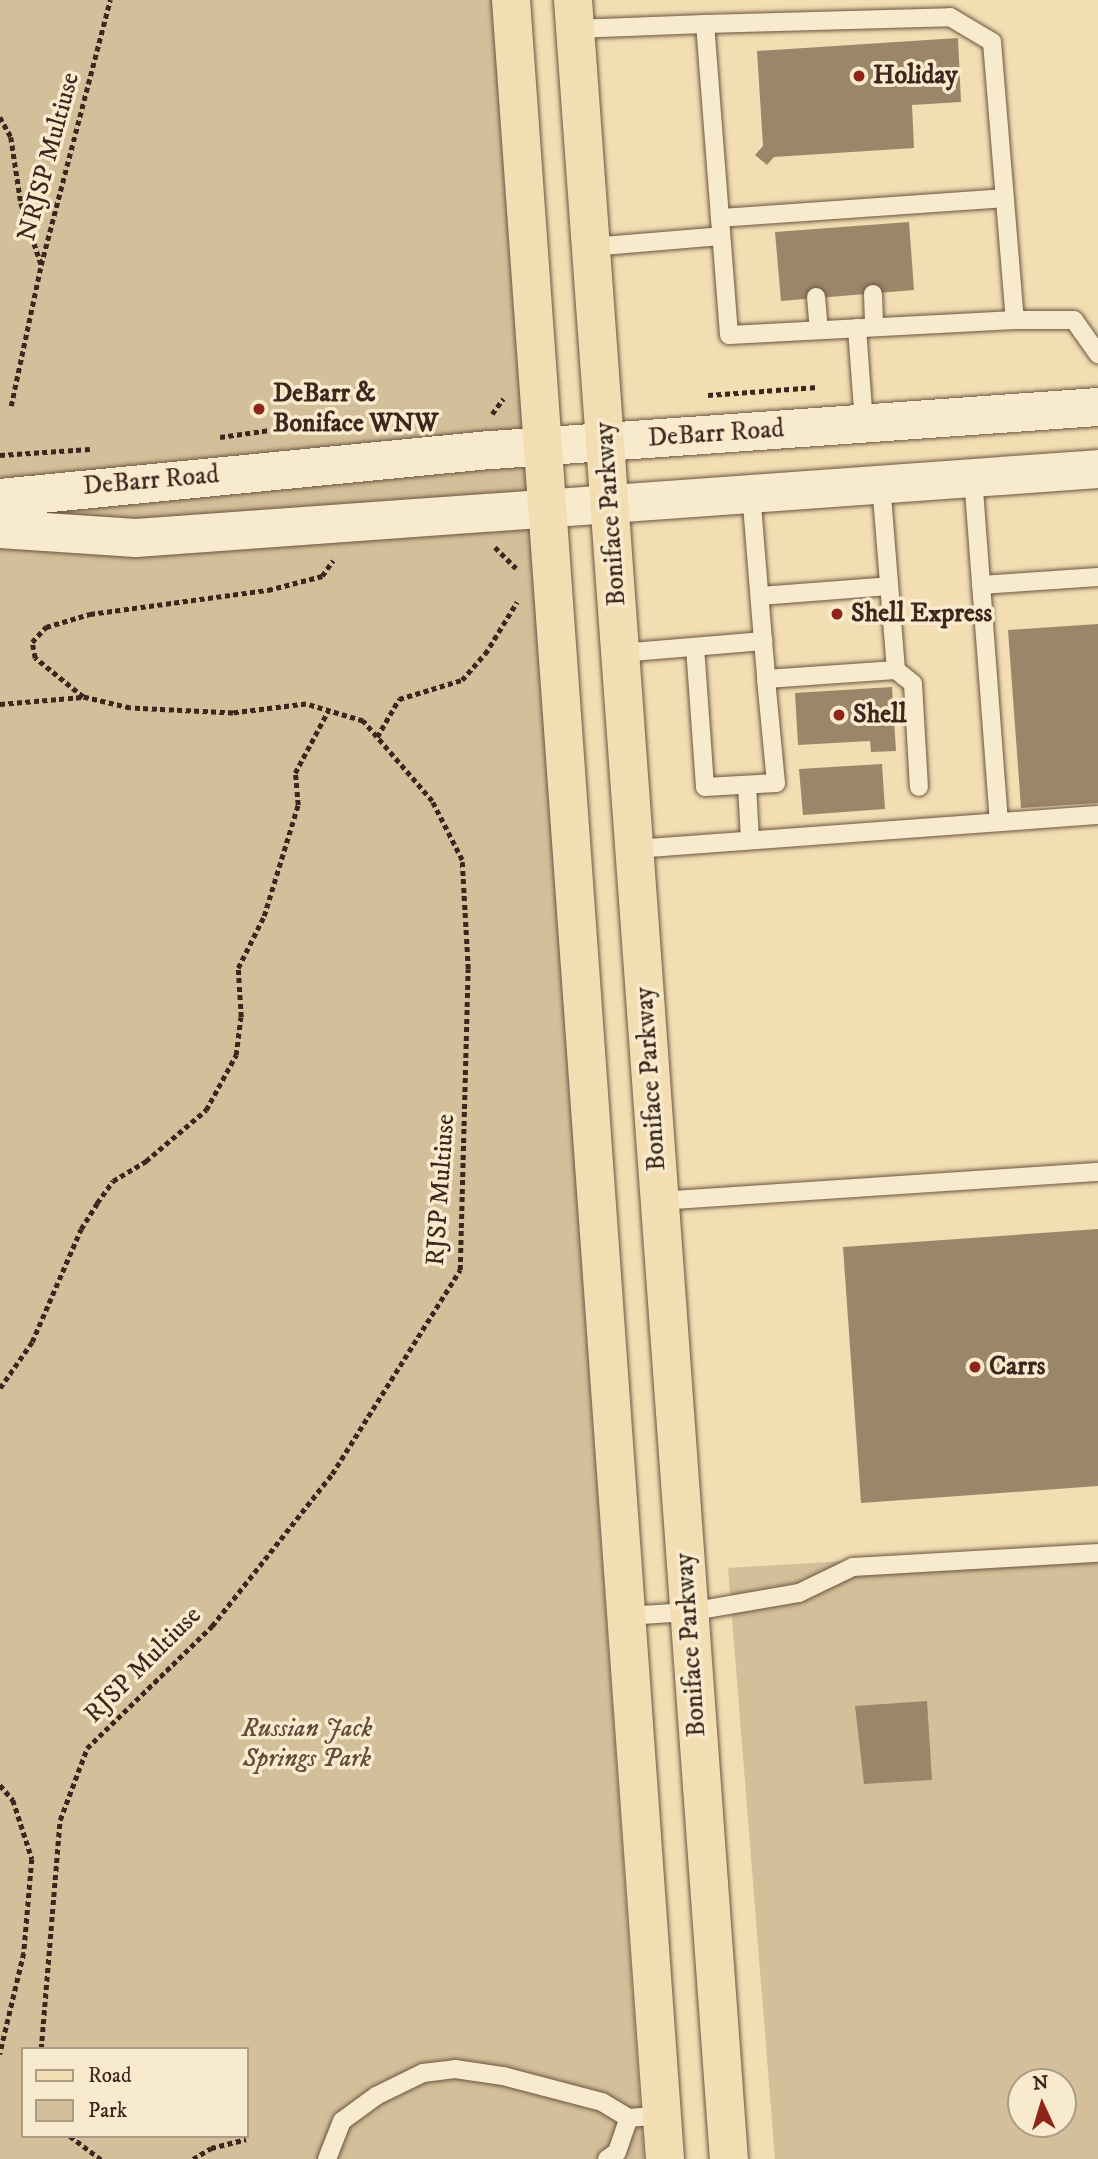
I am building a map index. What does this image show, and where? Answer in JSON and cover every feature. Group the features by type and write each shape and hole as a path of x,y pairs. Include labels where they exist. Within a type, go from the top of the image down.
{"main road":[{"path":"510,0 539,446 625,1616 645,2117 665,2159"},
{"name":"Boniface Parkway","path":"574,14 729,2159"},
{"name":"DeBarr Road","path":"0,498 539,446 1098,407"},
{"name":"DeBarr Road","path":"0,529 136,538 1098,469"}],"lane":[{"path":"574,14 705,24 950,17 992,41 1015,320"},
{"path":"705,24 729,335 1015,320 1074,320 1098,354"},
{"path":"592,247 720,227 867,217 1004,198"},
{"path":"863,423 866,327 873,293"},
{"path":"816,298 818,330"},
{"path":"973,477 999,822"},
{"path":"881,484 896,670"},
{"path":"695,647 705,787 776,783 751,493"},
{"path":"981,585 1098,577"},
{"path":"760,596 889,586"},
{"path":"620,653 763,641"},
{"path":"766,679 896,670 913,684 919,787"},
{"path":"747,785 750,840"},
{"path":"634,849 1098,815"},
{"path":"660,1200 1098,1172"},
{"path":"625,1616 689,1612 799,1593 852,1567 1098,1553"},
{"path":"327,2159 342,2121 376,2096 424,2073 455,2069 503,2076 602,2102 645,2117 617,2152 607,2159"}],"path":[{"name":"NRJSP Multiuse","path":"11,406 41,265 110,0"},
{"path":"0,117 11,137 21,203 41,265"},
{"path":"495,549 520,572"},
{"name":"RJSP Multiuse","path":"41,2047 60,1821 87,1748 212,1626 332,1474 460,1270 468,1048 462,860 432,801 363,721 306,704 233,713 130,708 83,697 35,658 33,642 46,627 90,614 268,590 322,576 332,566 334,552"},
{"path":"377,737 399,699 462,680 485,654 519,599"},
{"path":"0,704 83,697"},
{"path":"0,1388 32,1342 81,1229 97,1203 113,1181 146,1161 206,1110 236,1055 241,1017 238,968 264,916 298,805 295,773 328,711"},
{"path":"0,1785 13,1800 32,1858 24,1952 0,2054"},
{"path":"73,2138 101,2159"},
{"path":"193,2159 211,2148 246,2139"}],"green space":[{"name":"Russian Jack Springs Park","path":"0,0 494,0 644,2159 0,2159"},
{"path":"1098,1546 1098,2159 775,2159 728,1568"}],"building":[{"name":"Holiday","path":"958,38 961,102 912,105 914,148 774,157 767,165 755,155 763,146 757,51"},
{"path":"909,222 914,290 781,301 775,232"},
{"path":"1098,624 1098,803 1021,808 1008,630"},
{"path":"892,687 896,751 871,752 870,741 798,745 795,693"},
{"path":"882,764 885,809 803,815 799,769"},
{"name":"Carrs","path":"1098,1229 1098,1486 861,1503 843,1247"},
{"path":"927,1701 932,1780 864,1784 855,1706"}],"place":[{"name":"Holiday","path":"859,76"},
{"name":"DeBarr & Boniface WNW","path":"259,409"},
{"name":"Shell Express","path":"837,614"},
{"name":"Shell","path":"839,715"},
{"name":"Carrs","path":"975,1367"}]}
